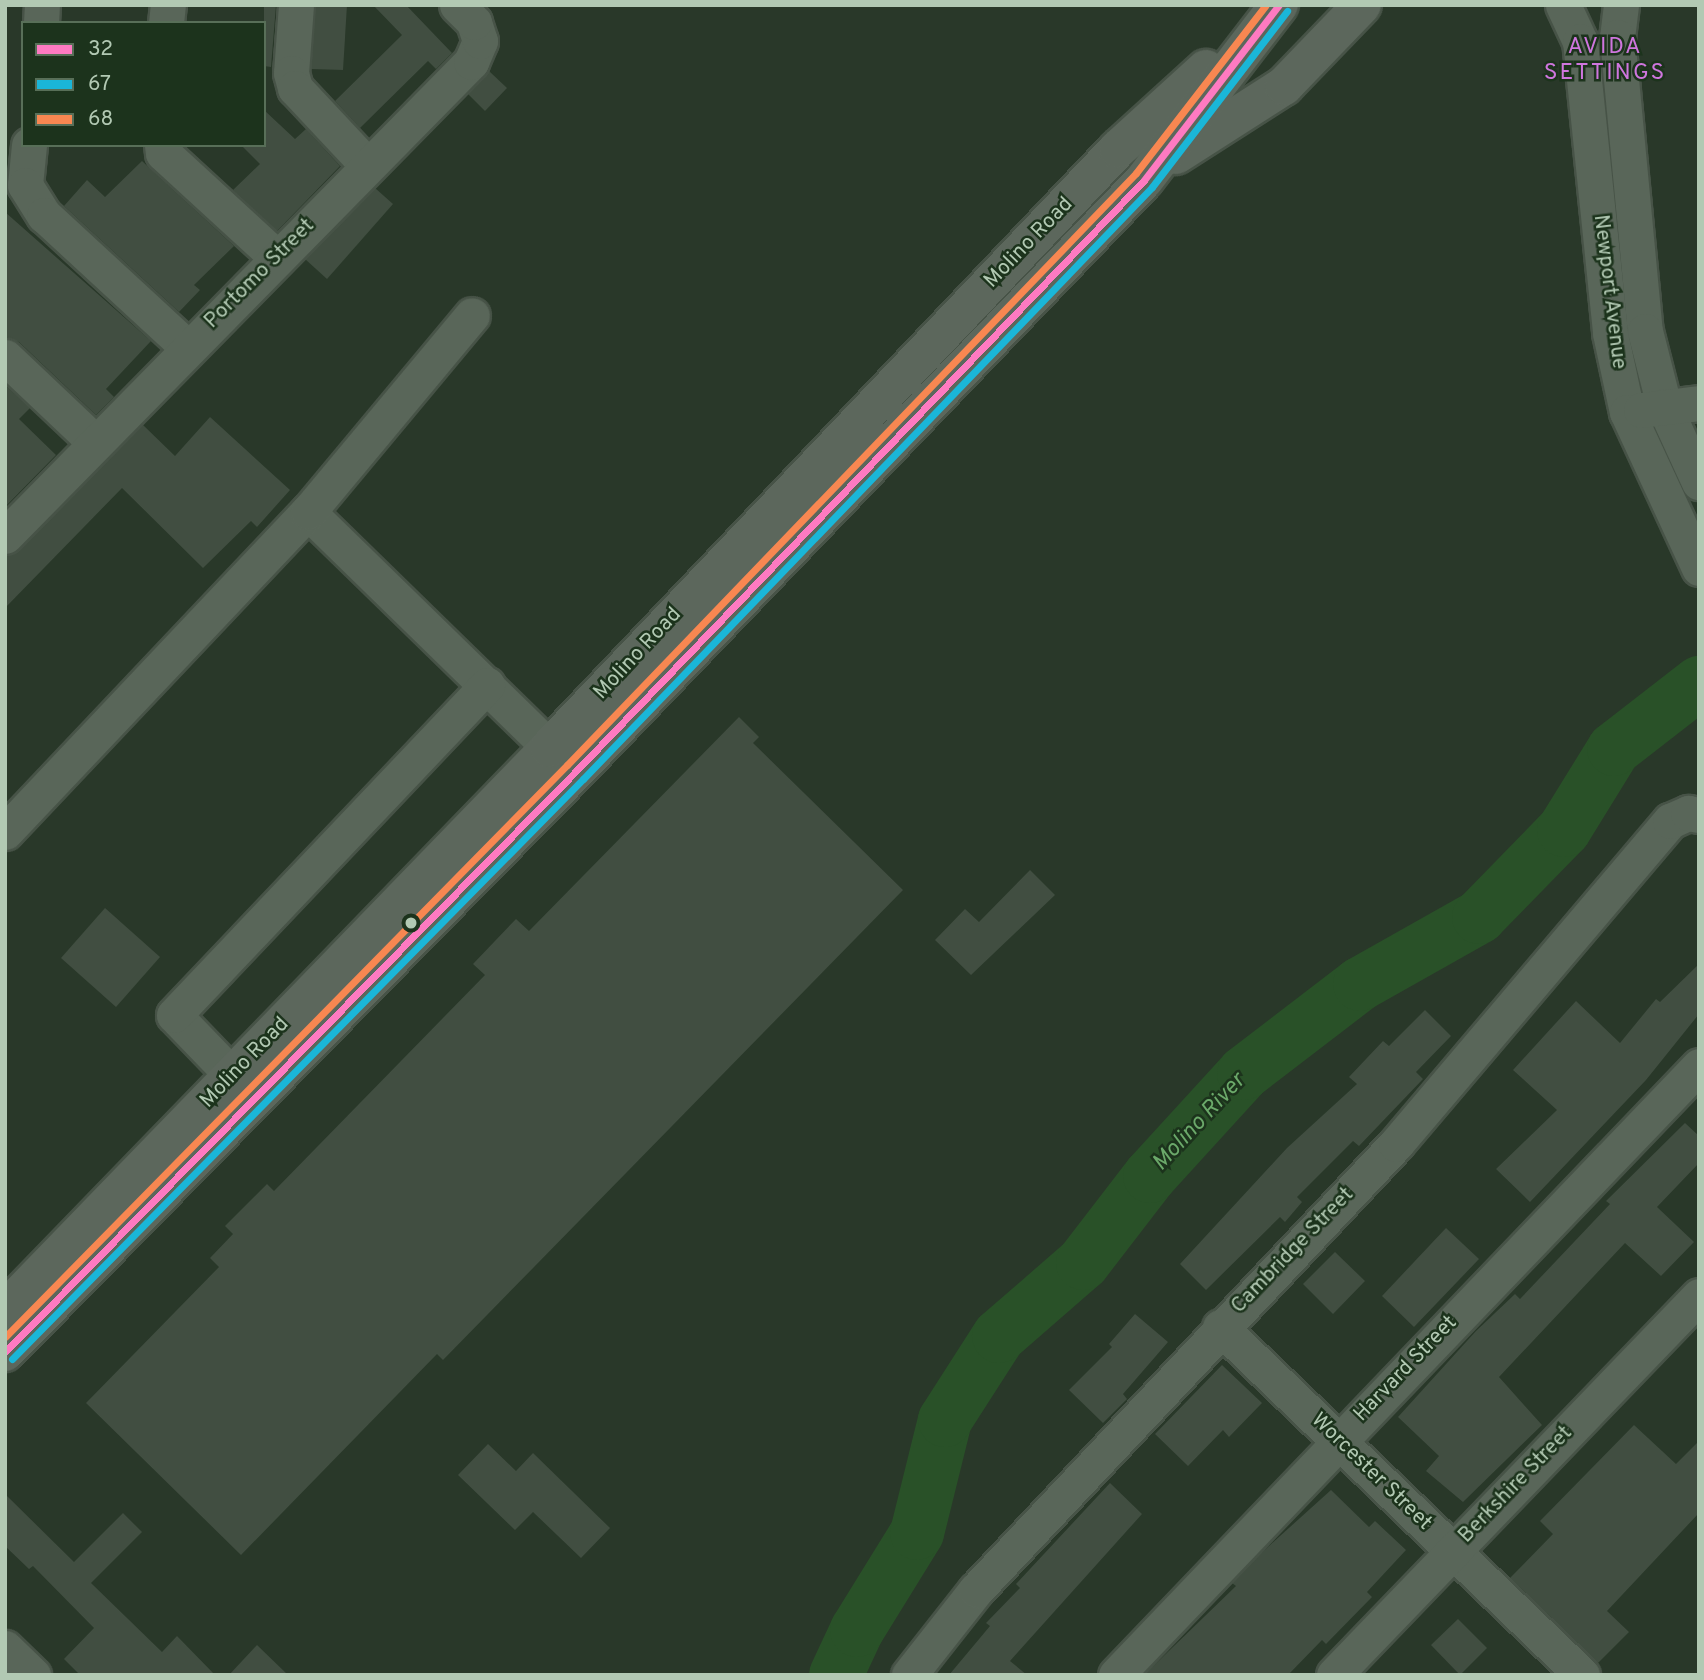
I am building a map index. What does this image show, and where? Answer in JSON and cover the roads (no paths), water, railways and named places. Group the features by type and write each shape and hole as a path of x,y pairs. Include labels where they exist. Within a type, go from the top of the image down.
{"main road":[{"name":"Molino Road","path":"20,1296 1144,180 1278,5"},
{"name":"Molino Road","path":"5,1352 20,1296 233,1075 562,760 1118,149 1278,5"},
{"path":"1144,180 1202,136 1284,86 1362,5"}],"street":[{"path":"296,5 291,73 295,88 368,165"},
{"name":"Portomo Street","path":"5,536 187,347 471,62 480,41 474,22 457,5"},
{"name":"Newport Avenue","path":"1563,5 1580,41 1610,333 1627,412 1647,462 1698,566"},
{"name":"Newport Avenue","path":"1621,5 1617,37 1645,331 1664,406 1691,448 1699,482"},
{"path":"29,147 25,185 44,215 187,347"},
{"path":"162,147 163,153 276,257"},
{"path":"5,832 308,512 472,315"},
{"path":"5,357 96,443"},
{"path":"1627,412 1699,403"},
{"path":"1647,462 1691,448"},
{"path":"308,512 562,760"},
{"path":"233,1075 174,1015 487,685"},
{"name":"Cambridge Street","path":"909,1675 976,1590 1220,1327 1396,1144 1684,818"},
{"name":"Harvard Street","path":"1116,1675 1338,1440 1699,1066"},
{"name":"Berkshire Street","path":"1334,1675 1699,1296"},
{"name":"Worcester Street","path":"1220,1327 1582,1675"},
{"path":"5,1648 33,1675"}],"waterway":[{"name":"Molino River","path":"836,1675 857,1630 917,1533 945,1420 999,1336 1083,1263 1150,1176 1244,1073 1360,984 1479,917 1564,830 1614,749 1699,683"}],"district":[{"name":"AVIDA SETTINGS","path":"1605,61"}]}
